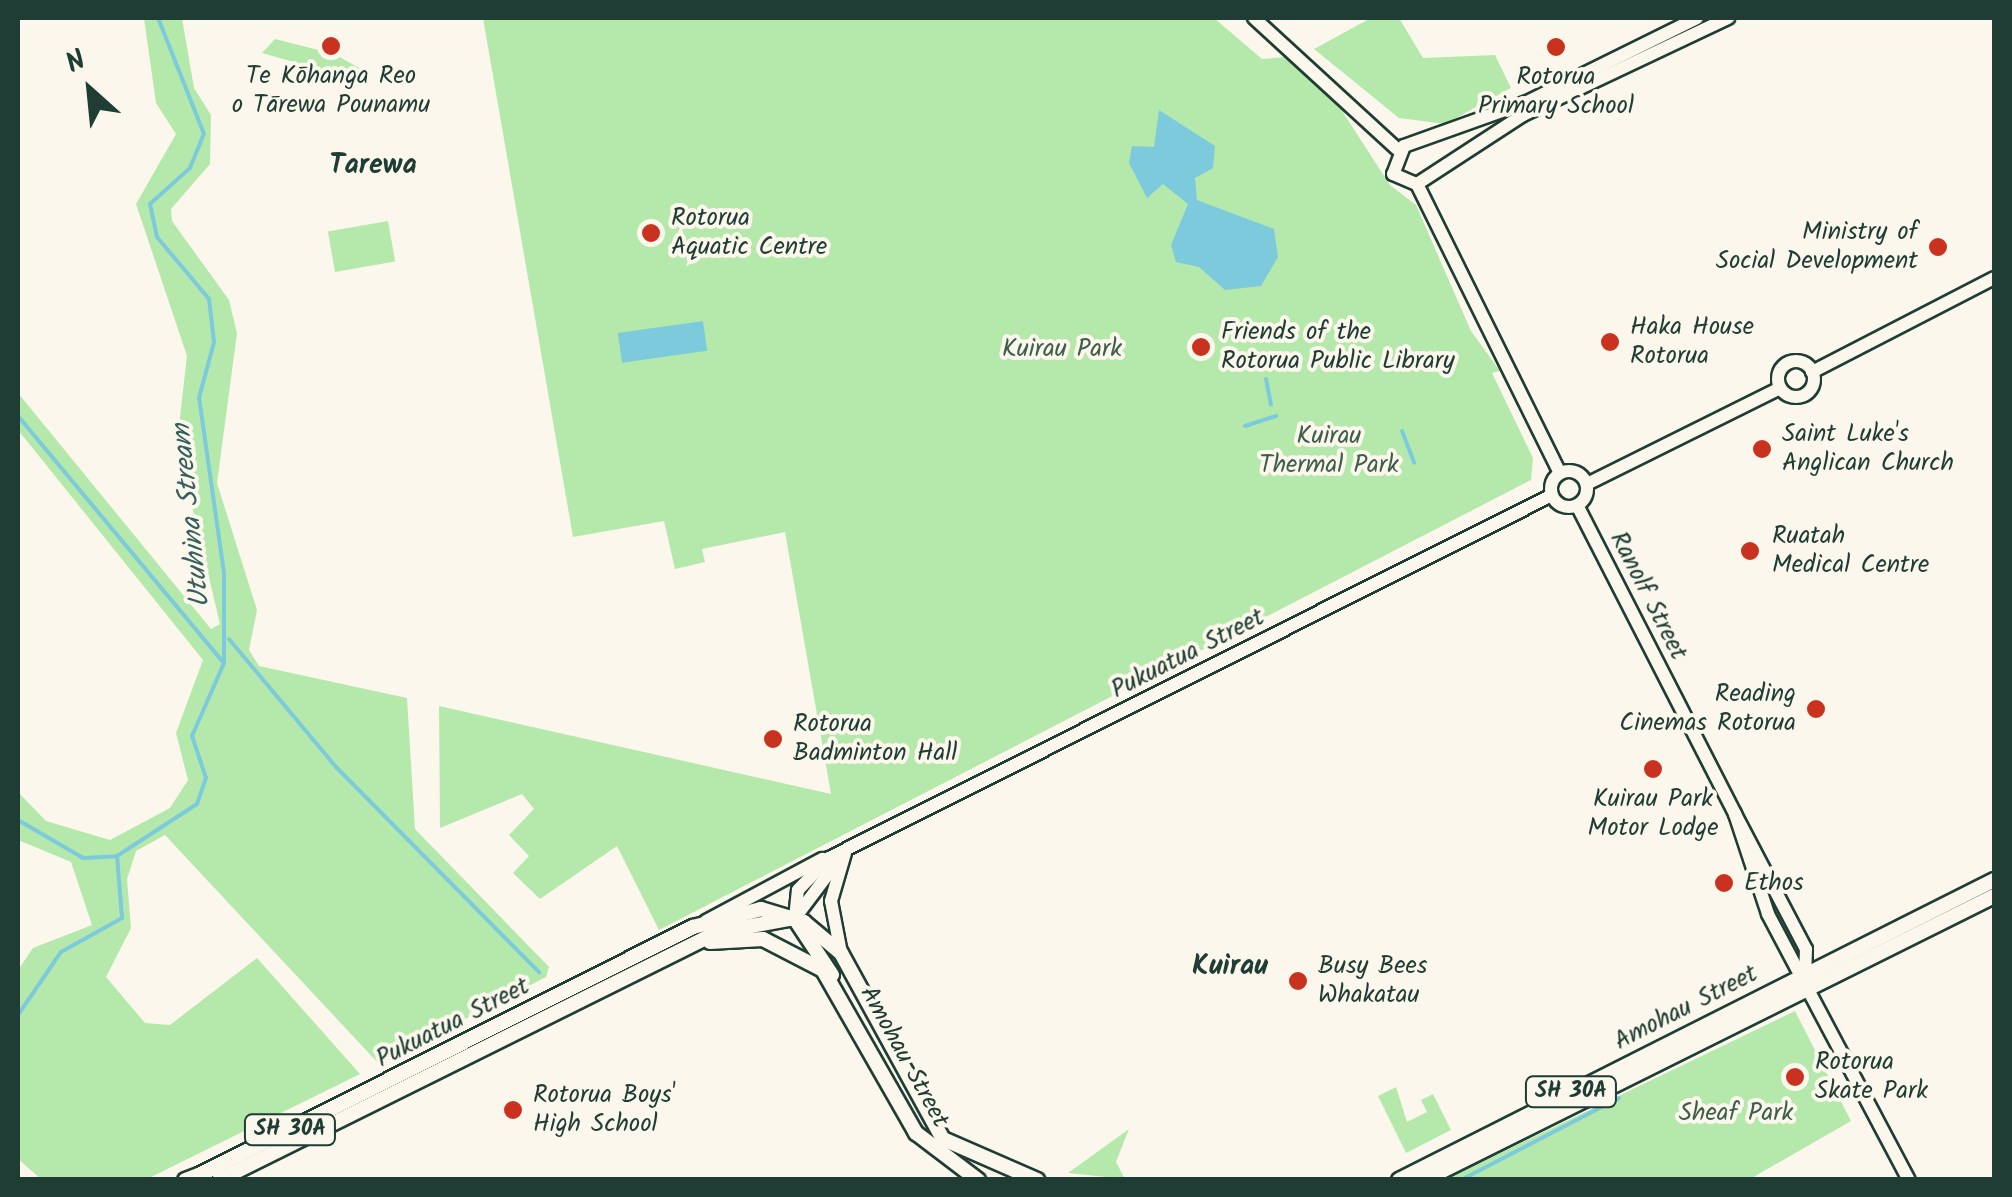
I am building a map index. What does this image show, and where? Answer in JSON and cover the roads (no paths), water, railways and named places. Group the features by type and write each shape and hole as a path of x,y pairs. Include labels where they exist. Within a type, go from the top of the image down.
{"main road":[{"path":"1254,18 1398,149"},
{"path":"1398,149 1417,146 1697,18"},
{"path":"1416,184 1532,111 1728,18"},
{"path":"1417,146 1428,174"},
{"path":"1398,149 1392,174 1416,184 1560,473 1552,495 1577,506 1587,484 1780,388 1806,394 1812,372"},
{"path":"1780,388 1788,364 1812,372 1994,278"},
{"path":"1560,473 1575,471 1587,484"},
{"name":"Pukuatua Street","path":"191,1178 1552,495"},
{"name":"Ranolf Street","path":"1577,506 1734,814 1768,914 1806,973 1909,1180"},
{"path":"841,953 831,901 845,853"},
{"name":"Pukuatua Street","path":"219,1180 732,927 795,918 845,853"},
{"path":"829,858 798,890 795,918 834,982"},
{"name":"Amohau Street","path":"1398,1180 1994,880"},
{"name":"Amohau Street","path":"1424,1180 1699,1047 1994,896"},
{"name":"Pukuatua Street","path":"706,921 746,910 795,918"},
{"name":"Amohau Street","path":"795,918 841,953 931,1126 970,1158 1038,1180"},
{"name":"Amohau Street","path":"680,952 763,939 805,956 834,982 916,1134 978,1180"},
{"path":"1691,1031 1699,1047"}],"water":[{"path":"1159,110 1215,146 1213,168 1195,178 1197,200 1274,229 1278,257 1261,286 1225,290 1199,267 1176,262 1171,245 1188,204 1163,184 1147,198 1129,163 1132,146 1154,147"},
{"path":"703,321 707,351 622,363 618,333"}],"waterway":[{"name":"Utuhina Stream","path":"18,1015 61,952 122,918 117,856 197,804 206,778 192,736 224,663 224,573 199,398 214,342 209,299 157,237 150,204 190,168 204,134 158,18"},
{"path":"1266,379 1271,405"},
{"path":"18,416 223,662"},
{"path":"1245,426 1276,416"},
{"path":"1402,431 1414,463"},
{"path":"229,639 336,767 539,972"},
{"path":"18,820 83,858 117,856"},
{"path":"1461,1180 1619,1098"}],"place":[{"name":"Te Kōhanga Reo o Tārewa Pounamu","path":"331,46"},
{"name":"Rotorua Primary School","path":"1556,47"},
{"name":"Rotorua Aquatic Centre","path":"651,233"},
{"name":"Ministry of Social Development","path":"1938,247"},
{"name":"Haka House Rotorua","path":"1610,342"},
{"name":"Friends of the Rotorua Public Library","path":"1201,347"},
{"name":"Saint Luke's Anglican Church","path":"1762,449"},
{"name":"Ruatah Medical Centre","path":"1750,551"},
{"name":"Reading Cinemas Rotorua","path":"1816,709"},
{"name":"Rotorua Badminton Hall","path":"773,739"},
{"name":"Kuirau Park Motor Lodge","path":"1653,769"},
{"name":"Ethos","path":"1724,883"},
{"name":"Busy Bees Whakatau","path":"1298,981"},
{"name":"Rotorua Skate Park","path":"1795,1077"},
{"name":"Rotorua Boys' High School","path":"513,1110"}],"district":[{"name":"Tarewa","path":"373,166"},
{"name":"Kuirau","path":"1230,967"}],"park label":[{"name":"Kuirau Park","path":"1062,349"},
{"name":"Kuirau Thermal Park","path":"1329,452"},
{"name":"Sheaf Park","path":"1736,1113"}]}
